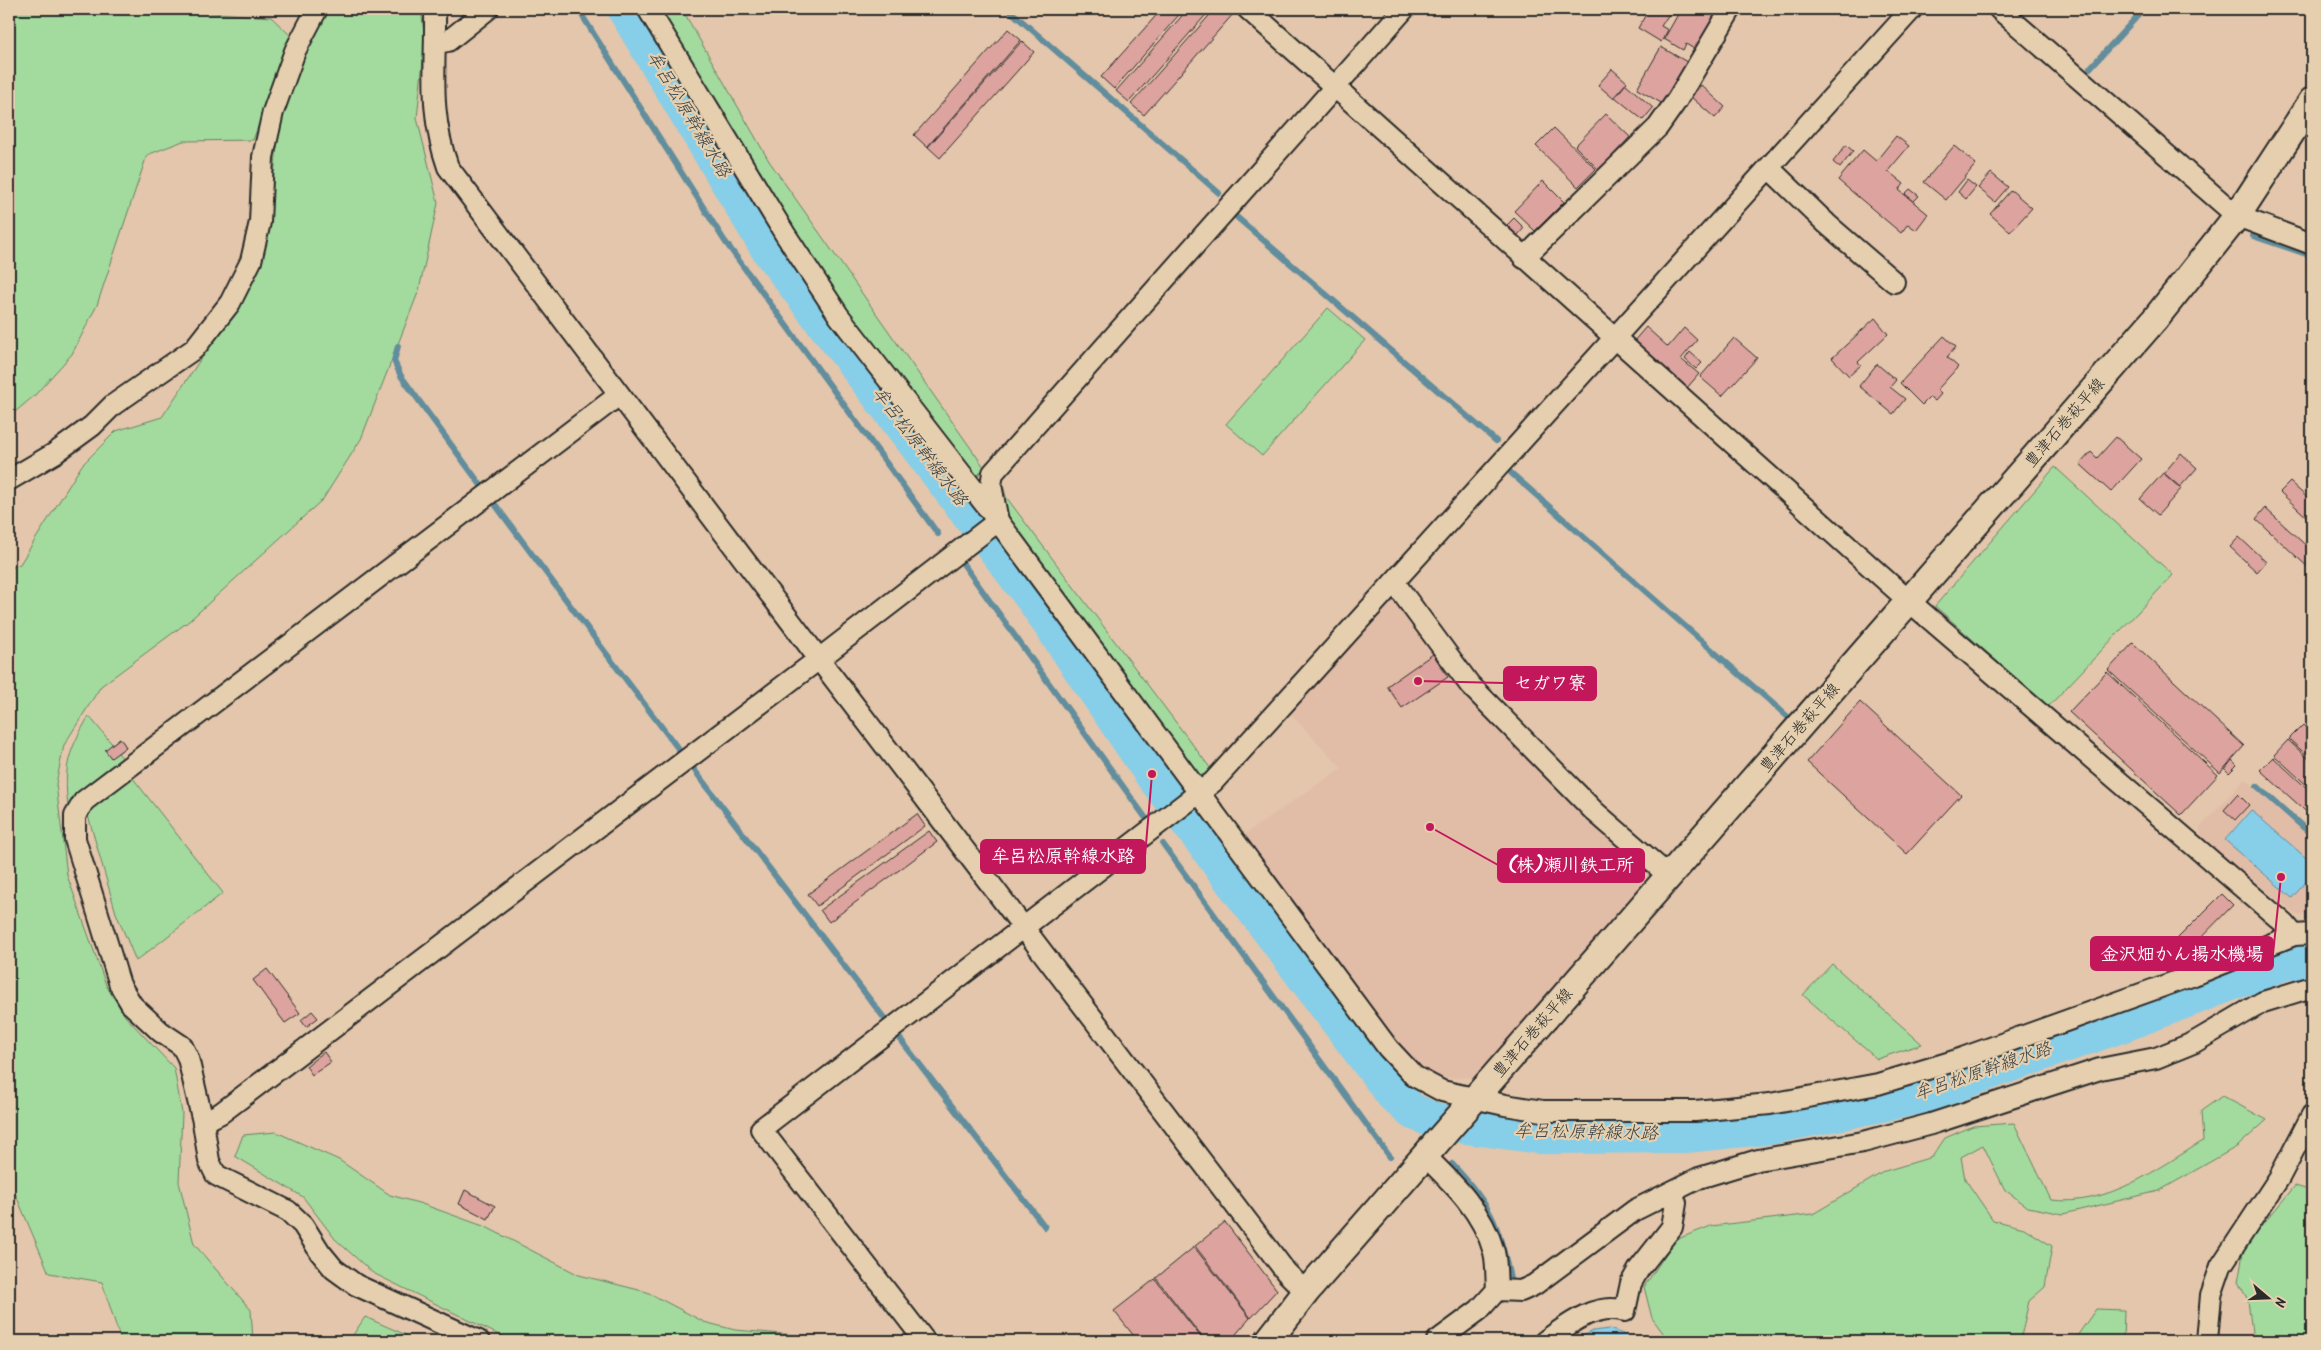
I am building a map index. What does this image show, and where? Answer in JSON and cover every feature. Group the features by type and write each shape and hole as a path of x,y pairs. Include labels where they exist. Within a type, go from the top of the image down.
{"main road":[{"name":"豊津石巻萩平線","path":"1268,1341 1306,1292 2155,319 2237,216 2312,101"}],"street":[{"path":"9,480 55,453 92,426 113,405 194,349 230,303 251,261 260,222 263,157 273,112 295,51 317,9"},
{"path":"435,9 433,105 440,146 448,167 819,659 1286,1272 1306,1292"},
{"path":"435,43 448,41 488,9"},
{"path":"648,9 785,234 839,316 1388,1048 1414,1076 1471,1104 1543,1111 1695,1111 1770,1104 1878,1084 1964,1058 2303,934"},
{"path":"1248,9 1910,602 2241,887 2303,934"},
{"path":"995,523 991,485 993,473 1404,9"},
{"path":"1524,258 1658,127 1677,100 1731,9"},
{"path":"925,1341 761,1129 1213,782 1912,9"},
{"path":"1999,9 2237,216 2312,244"},
{"path":"1769,168 1826,224 1894,282"},
{"path":"479,1341 356,1285 334,1269 320,1252 303,1225 288,1211 216,1175 209,1161 203,1122 188,1058 182,1046 161,1032 132,1005 120,984 75,839 75,816 84,801 619,395"},
{"path":"203,1122 221,1113 995,523"},
{"path":"1394,582 1470,685 1594,811 1670,877"},
{"path":"1497,1290 1521,1291 1534,1286 1635,1210 1699,1178 1758,1160 1863,1142 1931,1124 2100,1069 2156,1058 2193,1042 2263,1002 2312,987"},
{"path":"2207,1341 2211,1295 2221,1266 2279,1178 2312,1115"},
{"path":"1428,1153 1473,1206 1487,1232 1494,1254 1497,1290 1479,1310 1437,1341"},
{"path":"1545,1341 1574,1320 1598,1311 1614,1308 1625,1311 1631,1283 1639,1269 1672,1227 1676,1202 1670,1193"}],"shaded area":[{"path":"1393,595 1656,872 1480,1077 1437,1078 1412,1059 1383,1026 1241,837 1342,768 1288,711"},
{"path":"2245,779 2312,839 2312,914 2297,915 2202,839 2200,828"}],"green space":[{"path":"9,9 162,9 271,17 292,37 253,140 183,141 147,155 97,305 72,354 35,395 9,417"},
{"path":"329,9 421,9 425,41 417,118 438,203 419,290 361,439 323,499 189,621 101,686 64,745 56,784 67,875 106,985 125,1016 174,1068 182,1113 179,1182 194,1244 251,1310 253,1341 121,1341 102,1282 49,1273 9,1179 9,569 20,564 82,465 116,431 162,417 248,288 271,202 279,128 303,52"},
{"path":"660,9 682,9 769,161 984,467 977,477 971,476 852,319 797,237 682,51"},
{"path":"1328,308 1365,340 1262,456 1226,424"},
{"path":"2055,467 2173,575 2048,707 1935,606"},
{"path":"1001,477 1006,497 1211,769 1203,775 1196,775 1005,521"},
{"path":"89,716 112,744 120,738 126,747 118,753 126,762 68,806 66,780 69,759"},
{"path":"132,777 223,893 136,961 116,913 87,812"},
{"path":"1832,964 1922,1044 1877,1059 1803,995"},
{"path":"2222,1096 2267,1120 2238,1146 2159,1191 2063,1214 2028,1207 2005,1190 1983,1145 1961,1157 1965,1179 1993,1220 2024,1228 2052,1246 2045,1287 2029,1301 2020,1341 1669,1341 1652,1318 1644,1287 1675,1240 1711,1226 1813,1214 1885,1171 1932,1157 1945,1138 1973,1126 2014,1123 2051,1200 2072,1201 2092,1198 2131,1184 2203,1141 2201,1111"},
{"path":"276,1132 339,1160 390,1195 422,1204 486,1227 579,1275 647,1292 704,1322 735,1330 807,1336 820,1341 521,1341 499,1335 373,1273 335,1239 303,1197 235,1156 243,1135"},
{"path":"2295,1186 2312,1191 2312,1337 2306,1341 2260,1341 2252,1333 2248,1300 2238,1282 2244,1247"},
{"path":"2096,1309 2124,1310 2123,1341 2077,1341 2077,1336"},
{"path":"365,1317 406,1335 403,1341 349,1341"}],"water":[{"path":"2251,810 2312,863 2312,875 2292,898 2225,840"},
{"path":"1609,1329 1626,1335 1629,1341 1572,1341 1593,1331"}],"building":[{"path":"1162,9 1184,9 1114,89 1101,77"},
{"path":"1188,9 1211,9 1129,102 1116,91"},
{"path":"1215,9 1229,9 1234,13 1144,115 1131,104"},
{"path":"1649,9 1671,11 1661,26 1668,30 1661,42 1638,28"},
{"path":"1681,9 1723,9 1699,52 1686,44 1683,50 1664,39"},
{"path":"1008,29 1021,40 927,147 914,135"},
{"path":"1022,41 1034,52 940,158 928,147"},
{"path":"1661,47 1687,62 1663,104 1637,89"},
{"path":"1612,69 1627,82 1613,98 1598,85"},
{"path":"1626,84 1653,108 1643,120 1615,97"},
{"path":"1701,85 1725,107 1715,118 1691,97"},
{"path":"1606,114 1630,137 1599,170 1575,146"},
{"path":"1554,128 1596,169 1578,187 1536,146"},
{"path":"1896,136 1909,146 1888,171 1904,184 1899,190 1928,214 1916,230 1908,224 1901,233 1838,180 1863,150 1876,161"},
{"path":"1846,145 1853,151 1840,168 1833,162"},
{"path":"1954,146 1976,164 1946,200 1924,182"},
{"path":"1991,173 2008,187 1995,202 1978,188"},
{"path":"1967,180 1976,187 1966,199 1958,192"},
{"path":"1543,181 1564,202 1535,231 1514,211"},
{"path":"1910,189 1919,196 1914,201 1905,194"},
{"path":"2011,190 2032,208 2010,232 1990,214"},
{"path":"1514,218 1524,228 1517,236 1507,225"},
{"path":"1875,318 1888,334 1858,362 1861,365 1849,376 1832,358"},
{"path":"1646,327 1668,347 1684,328 1697,340 1681,359 1699,374 1686,389 1633,342"},
{"path":"1944,336 1956,347 1947,357 1958,367 1937,390 1941,394 1935,401 1930,397 1922,405 1900,383"},
{"path":"1734,338 1757,358 1722,396 1700,377"},
{"path":"1690,352 1702,363 1696,369 1685,359"},
{"path":"1877,364 1896,380 1890,387 1905,399 1893,414 1859,386"},
{"path":"2116,437 2141,459 2111,492 2080,464 2091,452 2097,458"},
{"path":"2181,453 2197,468 2180,487 2164,473"},
{"path":"2163,473 2181,489 2158,515 2140,499"},
{"path":"2290,482 2312,502 2312,522 2280,492"},
{"path":"2265,508 2312,551 2312,571 2256,519"},
{"path":"2239,537 2266,562 2257,572 2230,547"},
{"path":"2133,643 2244,746 2220,773 2108,670"},
{"path":"1433,654 1448,677 1402,708 1387,686"},
{"path":"2107,672 2218,775 2181,815 2069,712"},
{"path":"1860,702 1961,795 1907,854 1807,762"},
{"path":"2303,725 2312,733 2312,760 2289,739"},
{"path":"120,738 126,747 111,758 105,750"},
{"path":"2288,740 2312,762 2312,790 2274,755"},
{"path":"2273,757 2312,793 2312,817 2260,770"},
{"path":"2232,760 2237,765 2229,773 2225,769"},
{"path":"2238,794 2249,805 2235,820 2224,810"},
{"path":"917,814 925,826 817,906 808,894"},
{"path":"929,831 937,842 829,922 820,910"},
{"path":"2222,894 2233,905 2189,950 2178,938"},
{"path":"267,969 300,1013 285,1023 253,980"},
{"path":"312,1011 318,1018 306,1027 301,1020"},
{"path":"324,1052 331,1062 312,1075 306,1066"},
{"path":"465,1190 495,1206 488,1219 459,1204"},
{"path":"1225,1222 1277,1290 1251,1318 1195,1246"},
{"path":"1194,1247 1250,1318 1230,1341 1205,1341 1156,1278"},
{"path":"1155,1279 1204,1341 1138,1341 1114,1311"}],"waterway":[{"path":"578,9 724,240 938,534"},
{"name":"牟呂松原幹線水路","path":"625,9 769,250 1035,601 1152,774 1393,1094 1412,1111 1437,1122 1540,1136 1685,1135 1773,1126 1924,1095 2126,1023 2286,962 2312,961"},
{"path":"1008,9 1219,193"},
{"path":"2090,68 2144,9"},
{"path":"1232,213 1496,441"},
{"path":"2253,236 2312,256"},
{"path":"398,346 394,361 401,376 480,484 720,804 1045,1227"},
{"path":"1510,472 1788,717"},
{"path":"961,561 1145,817"},
{"path":"2257,786 2312,835"},
{"path":"1163,844 1390,1157"},
{"path":"1452,1164 1476,1192 1492,1216 1502,1244 1510,1279"}],"place":[{"name":"セガワ寮","path":"1418,681"},
{"name":"牟呂松原幹線水路","path":"1152,774"},
{"name":"(株)瀬川鉄工所","path":"1430,827"},
{"name":"金沢畑かん揚水機場","path":"2281,877"}]}
